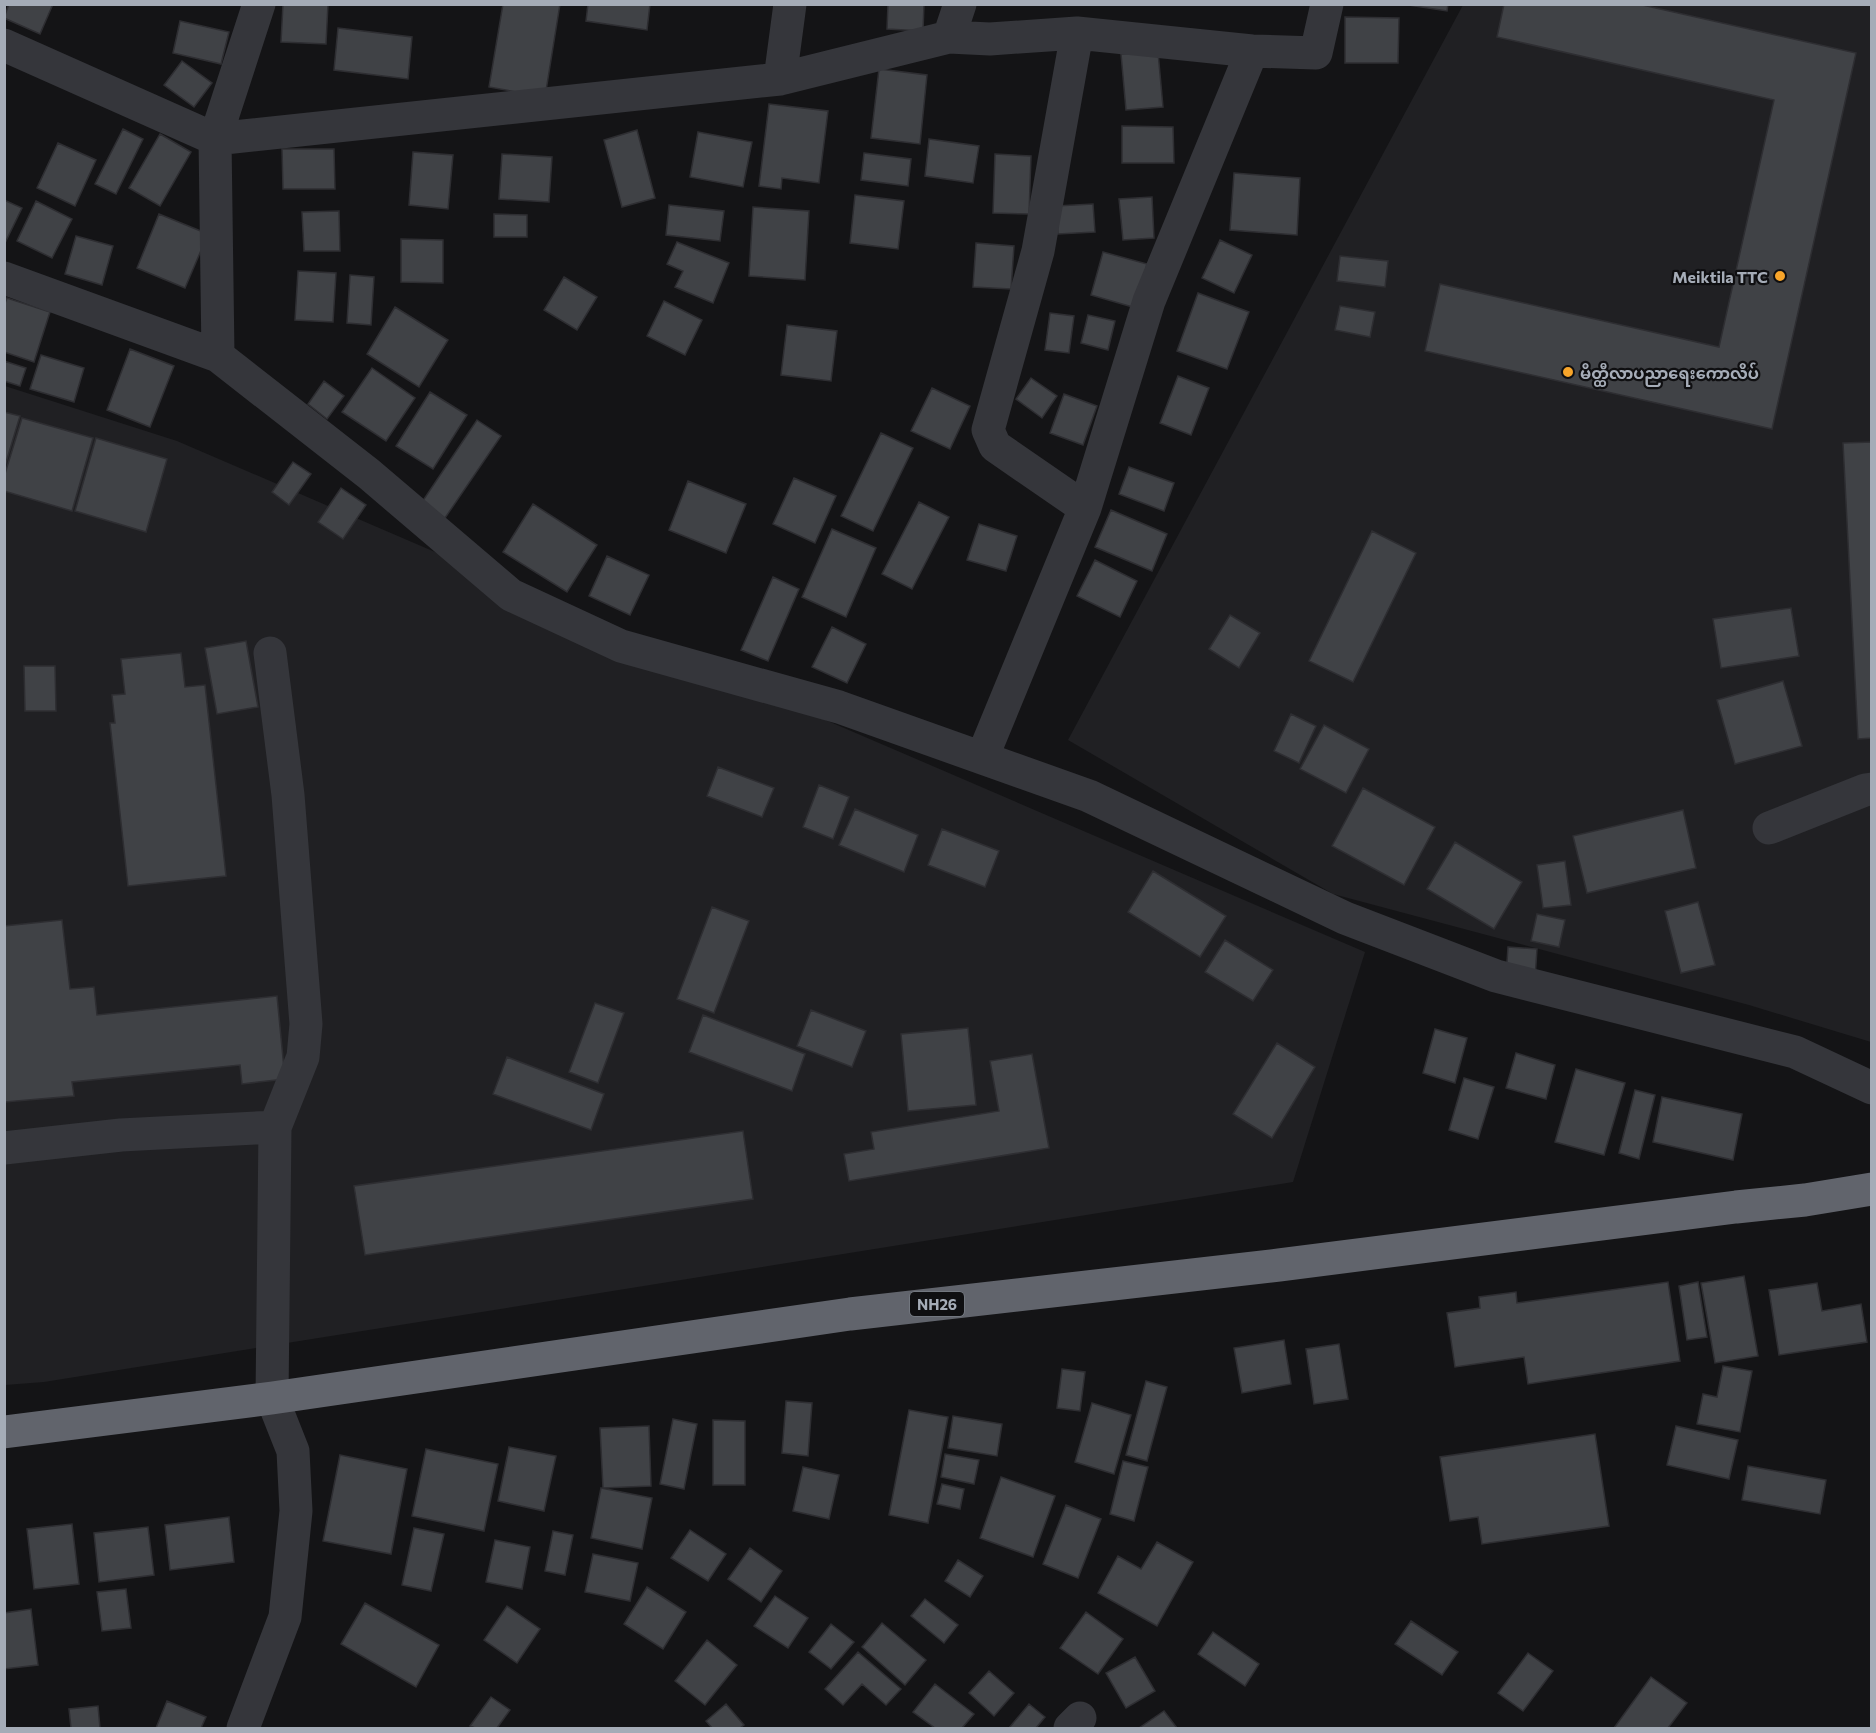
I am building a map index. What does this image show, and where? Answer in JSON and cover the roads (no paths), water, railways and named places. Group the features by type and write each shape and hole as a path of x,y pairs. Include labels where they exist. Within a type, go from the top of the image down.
{"highway":[{"name":"NH26","path":"4,1432 272,1398 850,1314 1279,1265 1805,1200 1872,1189"}],"street":[{"path":"218,356 215,139 260,4"},
{"path":"780,78 790,4"},
{"path":"949,37 960,4"},
{"path":"4,45 215,139 780,78 949,37 990,39 1077,33 1252,51 1316,53 1327,4"},
{"path":"1077,33 1038,252 988,430 995,446 1085,508"},
{"path":"982,758 1085,508 1149,301 1252,51"},
{"path":"4,278 218,356 369,474 511,595 621,646 839,707 1089,796 1345,918 1496,976 1795,1052 1872,1088"},
{"path":"243,1728 285,1617 296,1512 293,1451 272,1398 275,1127 303,1057 306,1024 288,795 270,653"},
{"path":"1769,828 1872,789"},
{"path":"4,1149 121,1135 275,1127"}],"place":[{"name":"Meiktila TTC","path":"1780,276"},
{"name":"မိတ္ထီလာပညာရေးကောလိပ်","path":"1568,372"}]}
